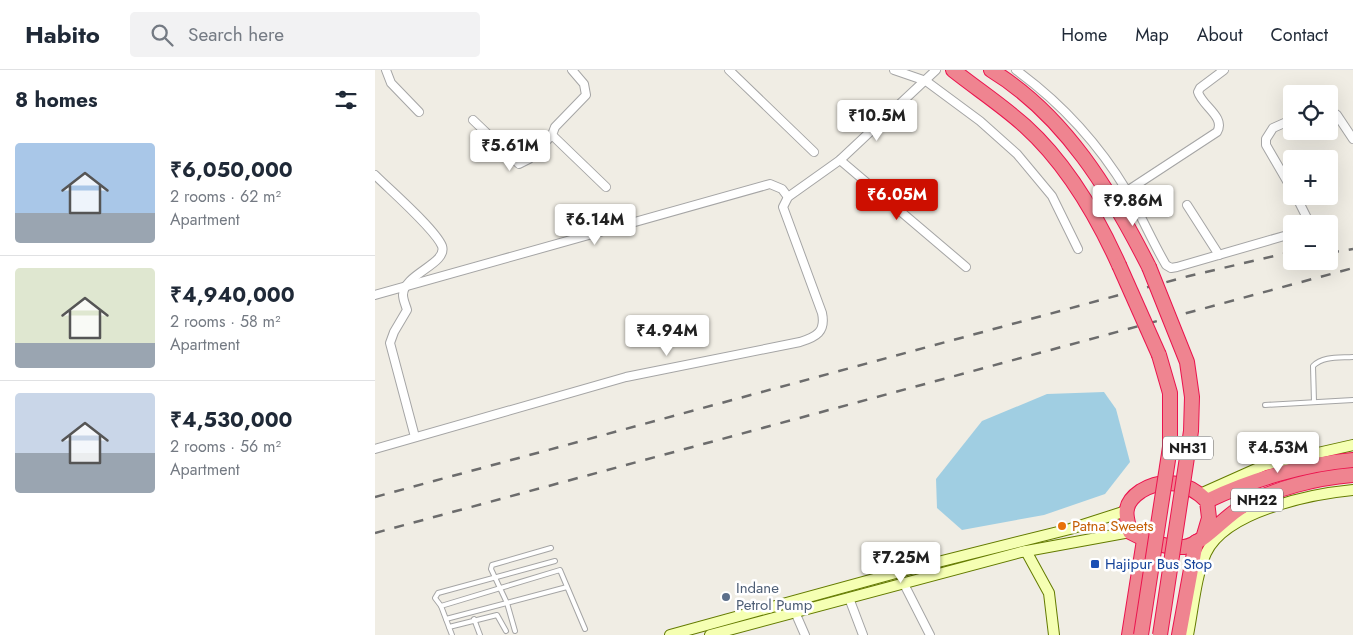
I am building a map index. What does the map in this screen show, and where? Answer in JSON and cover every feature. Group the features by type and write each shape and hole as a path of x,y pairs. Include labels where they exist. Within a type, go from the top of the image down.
{"highway":[{"name":"NH31","path":"953,70 1025,126 1060,163 1097,219 1159,355 1170,393 1170,447 1141,635"},
{"name":"NH31","path":"991,70 1041,109 1076,147 1123,217 1149,267 1187,362 1192,397 1191,431 1160,635"},
{"name":"NH22","path":"1179,635 1200,539 1209,524 1203,498 1321,464 1353,460"},
{"name":"NH22","path":"1144,540 1151,544 1185,547 1244,511 1318,480 1353,476"},
{"path":"1129,635 1144,540 1130,532 1126,511 1129,503 1138,493 1161,483 1173,482 1191,488 1203,498"}],"main road":[{"path":"1203,498 1265,465 1353,445"},
{"path":"1188,635 1206,552 1215,540 1244,511 1353,490"},
{"path":"670,635 914,568 1070,529 1126,511"},
{"path":"708,624 711,635 1026,551 1130,532"},
{"path":"1026,551 1049,593 1055,635"}],"street":[{"path":"386,70 391,83 419,112"},
{"path":"473,120 519,164 529,159 551,135 555,127 586,95 584,84 572,70"},
{"path":"729,70 814,152"},
{"path":"894,70 926,81 980,121 1037,176 1052,196 1078,249"},
{"path":"375,449 626,377 800,342 816,336 820,332 823,320 783,208 788,197 840,160 926,81 935,70"},
{"path":"1016,70 1038,86 1071,118 1100,151 1127,190 1166,265 1171,268 1177,267 1283,236"},
{"path":"1127,190 1217,132 1219,125 1217,119 1198,92 1199,88 1224,70"},
{"path":"1338,117 1353,140"},
{"path":"1283,124 1273,128 1266,139 1267,145 1283,174"},
{"path":"551,135 606,187"},
{"path":"840,160 967,267"},
{"path":"375,175 425,225 442,246 442,252 438,258 410,281 405,288 403,295 407,310 394,332 391,343 415,437"},
{"path":"375,296 770,184 782,188 788,197"},
{"path":"1187,205 1219,255"},
{"path":"904,584 930,635"},
{"path":"849,598 863,635"},
{"path":"795,612 805,635"}],"lane":[{"path":"1314,402 1313,366 1318,361 1326,359 1353,357"},
{"path":"1265,405 1353,400"},
{"path":"515,631 507,603 491,569 492,565 551,548"},
{"path":"452,635 441,606 435,598 438,593 555,560"},
{"path":"441,606 560,570 585,629"},
{"path":"445,619 567,587"},
{"path":"449,627 474,619 497,615 506,631"},
{"path":"474,619 481,635"}],"water":[{"path":"1104,392 1116,409 1130,462 1105,494 1044,515 962,530 937,508 936,479 982,421 1047,394"}],"railway":[{"path":"1338,252 1353,249"},
{"path":"375,497 1189,276 1283,254"},
{"path":"375,533 1353,268"}],"place":[{"name":"Patna Sweets","path":"1062,526"},
{"name":"Hajipur Bus Stop","path":"1095,564"},
{"name":"Indane Petrol Pump","path":"726,597"}]}
